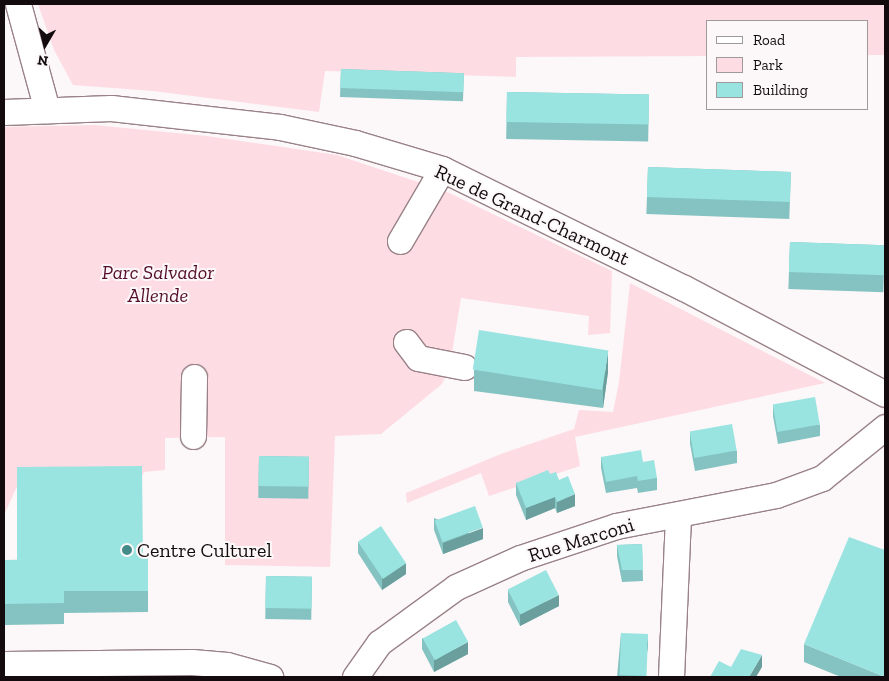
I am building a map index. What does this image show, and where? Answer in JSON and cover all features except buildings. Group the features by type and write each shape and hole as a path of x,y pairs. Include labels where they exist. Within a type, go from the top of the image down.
{"street":[{"path":"18,4 47,110"},
{"name":"Rue de Grand-Charmont","path":"4,112 111,108 280,126 355,143 442,170 684,288 885,394"},
{"path":"400,242 442,170"},
{"path":"406,342 418,358 464,367"},
{"path":"193,436 194,377"},
{"name":"Rue Marconi","path":"355,677 380,643 456,587 520,558 616,526 776,495 822,478 885,427"},
{"path":"671,677 678,515"},
{"path":"4,664 192,662 227,666 270,677"}],"green space":[{"path":"38,4 885,4 885,55 869,55 869,20 706,20 706,56 516,57 516,77 325,71 319,112 153,91 73,85 54,50"},
{"name":"Parc Salvador Allende","path":"94,125 207,136 337,155 445,191 612,271 610,333 588,335 589,316 461,298 450,365 442,384 381,434 335,436 330,567 225,565 225,437 165,438 165,470 144,472 139,481 19,482 4,515 4,127"},
{"path":"630,283 825,383 575,437 580,466 489,496 481,473 407,503 406,493 501,454 574,429 579,410 613,412 619,382"}],"place":[{"name":"Centre Culturel","path":"127,550"}]}
